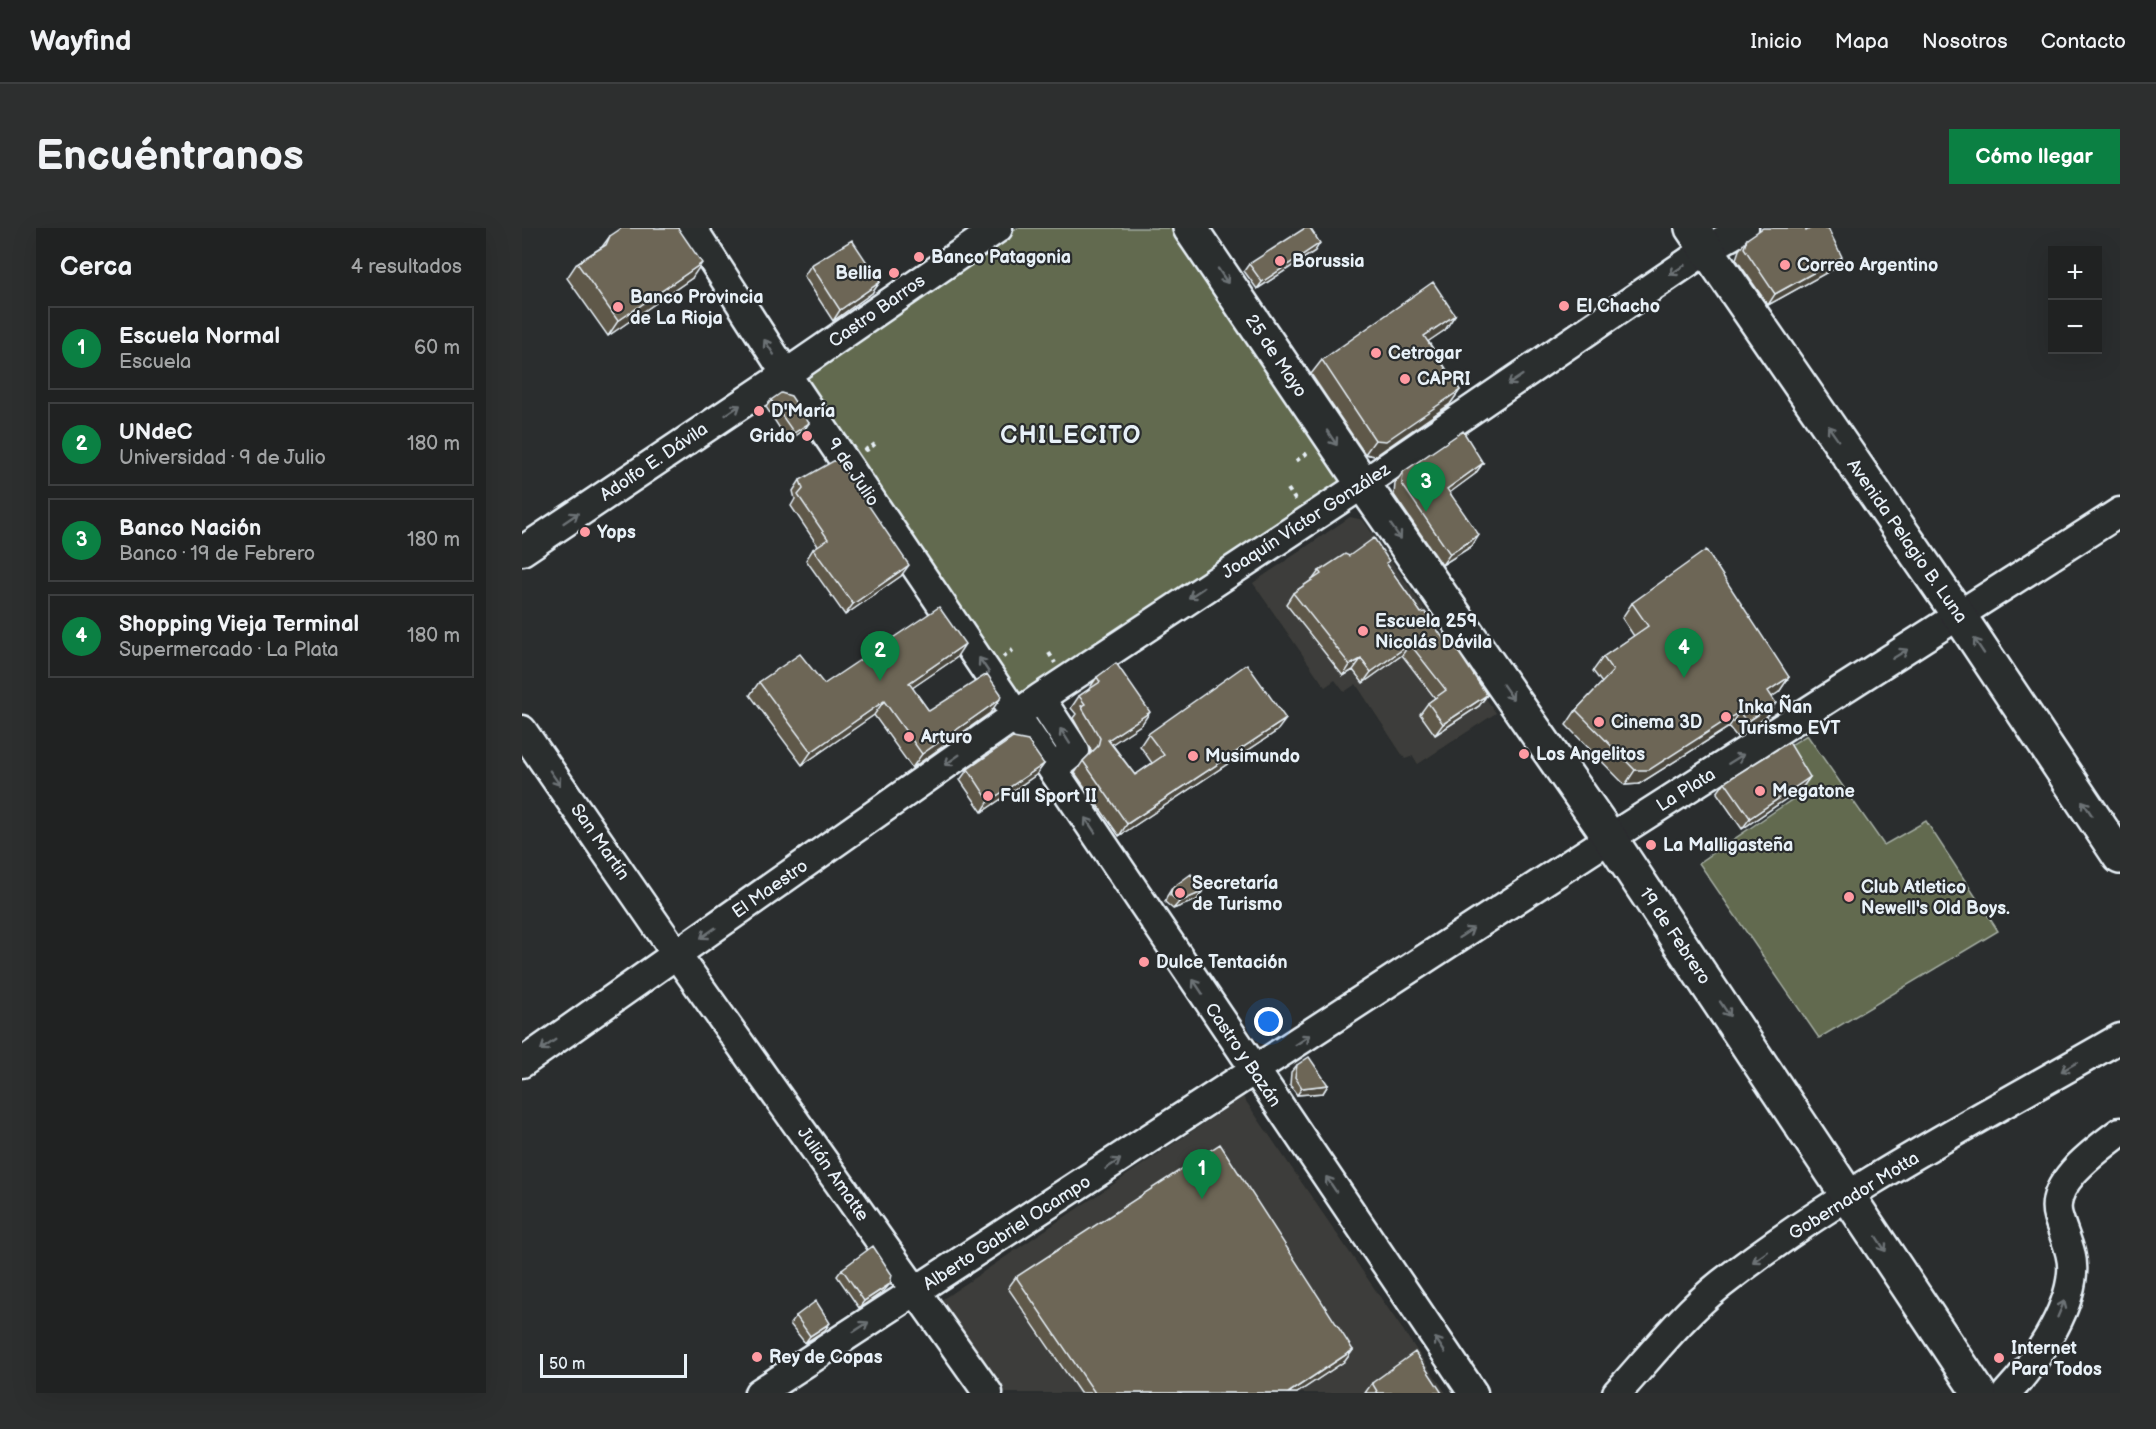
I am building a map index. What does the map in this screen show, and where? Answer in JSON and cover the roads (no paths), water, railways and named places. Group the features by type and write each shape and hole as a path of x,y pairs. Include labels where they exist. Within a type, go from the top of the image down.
{"main road":[{"name":"25 de Mayo","path":"1190,228 1363,484"},
{"name":"Avenida Pelagio B. Luna","path":"1699,239 1959,616 2120,857"},
{"name":"19 de Febrero","path":"1363,484 1610,838 1979,1393"}],"street":[{"name":"9 de Julio","path":"692,228 786,374 1017,714"},
{"name":"Castro Barros","path":"786,374 998,228"},
{"name":"Joaquín Víctor González","path":"1017,714 1363,484 1699,239 1744,228"},
{"name":"Adolfo E. Dávila","path":"522,551 786,374"},
{"name":"La Plata","path":"1255,1072 1610,838 2120,512"},
{"path":"1040,698 1075,751 1053,769"},
{"name":"Castro y Bazán","path":"1017,714 1255,1072 1473,1393"},
{"name":"El Maestro","path":"522,1063 1017,714"},
{"name":"San Martín","path":"522,730 677,955"},
{"name":"Julián Amatte","path":"677,955 988,1393"},
{"name":"Gobernador Motta","path":"1617,1393 1700,1303 1721,1285 1849,1195 2120,1038"},
{"name":"Alberto Gabriel Ocampo","path":"759,1393 1255,1072"},
{"path":"2007,1393 2023,1376 2040,1350 2054,1327 2069,1292 2072,1256 2056,1210 2061,1190 2088,1156 2120,1132"}],"place":[{"name":"Banco Patagonia","path":"919,257"},
{"name":"Borussia","path":"1280,261"},
{"name":"Correo Argentino","path":"1785,265"},
{"name":"Bellia","path":"894,273"},
{"name":"El Chacho","path":"1564,306"},
{"name":"Banco Provincia de La Rioja","path":"618,307"},
{"name":"Cetrogar","path":"1376,353"},
{"name":"CAPRI","path":"1405,379"},
{"name":"D'María","path":"759,411"},
{"name":"Grido","path":"807,436"},
{"name":"Banco Nación","path":"1426,512"},
{"name":"Yops","path":"585,532"},
{"name":"Escuela 259 Nicolás Dávila","path":"1363,631"},
{"name":"Shopping Vieja Terminal","path":"1684,678"},
{"name":"UNdeC","path":"880,681"},
{"name":"Inka Ñan Turismo EVT","path":"1726,717"},
{"name":"Cinema 3D","path":"1599,722"},
{"name":"Arturo","path":"909,737"},
{"name":"Los Angelitos","path":"1524,754"},
{"name":"Musimundo","path":"1193,756"},
{"name":"Megatone","path":"1760,791"},
{"name":"Full Sport II","path":"988,796"},
{"name":"La Malligasteña","path":"1651,845"},
{"name":"Secretaría de Turismo","path":"1180,893"},
{"name":"Club Atletico Newell's Old Boys.","path":"1849,897"},
{"name":"Dulce Tentación","path":"1144,962"},
{"name":"Escuela Normal","path":"1202,1199"},
{"name":"Rey de Copas","path":"757,1357"},
{"name":"Internet Para Todos","path":"1999,1358"}],"district":[{"name":"CHILECITO","path":"1071,435"}]}
